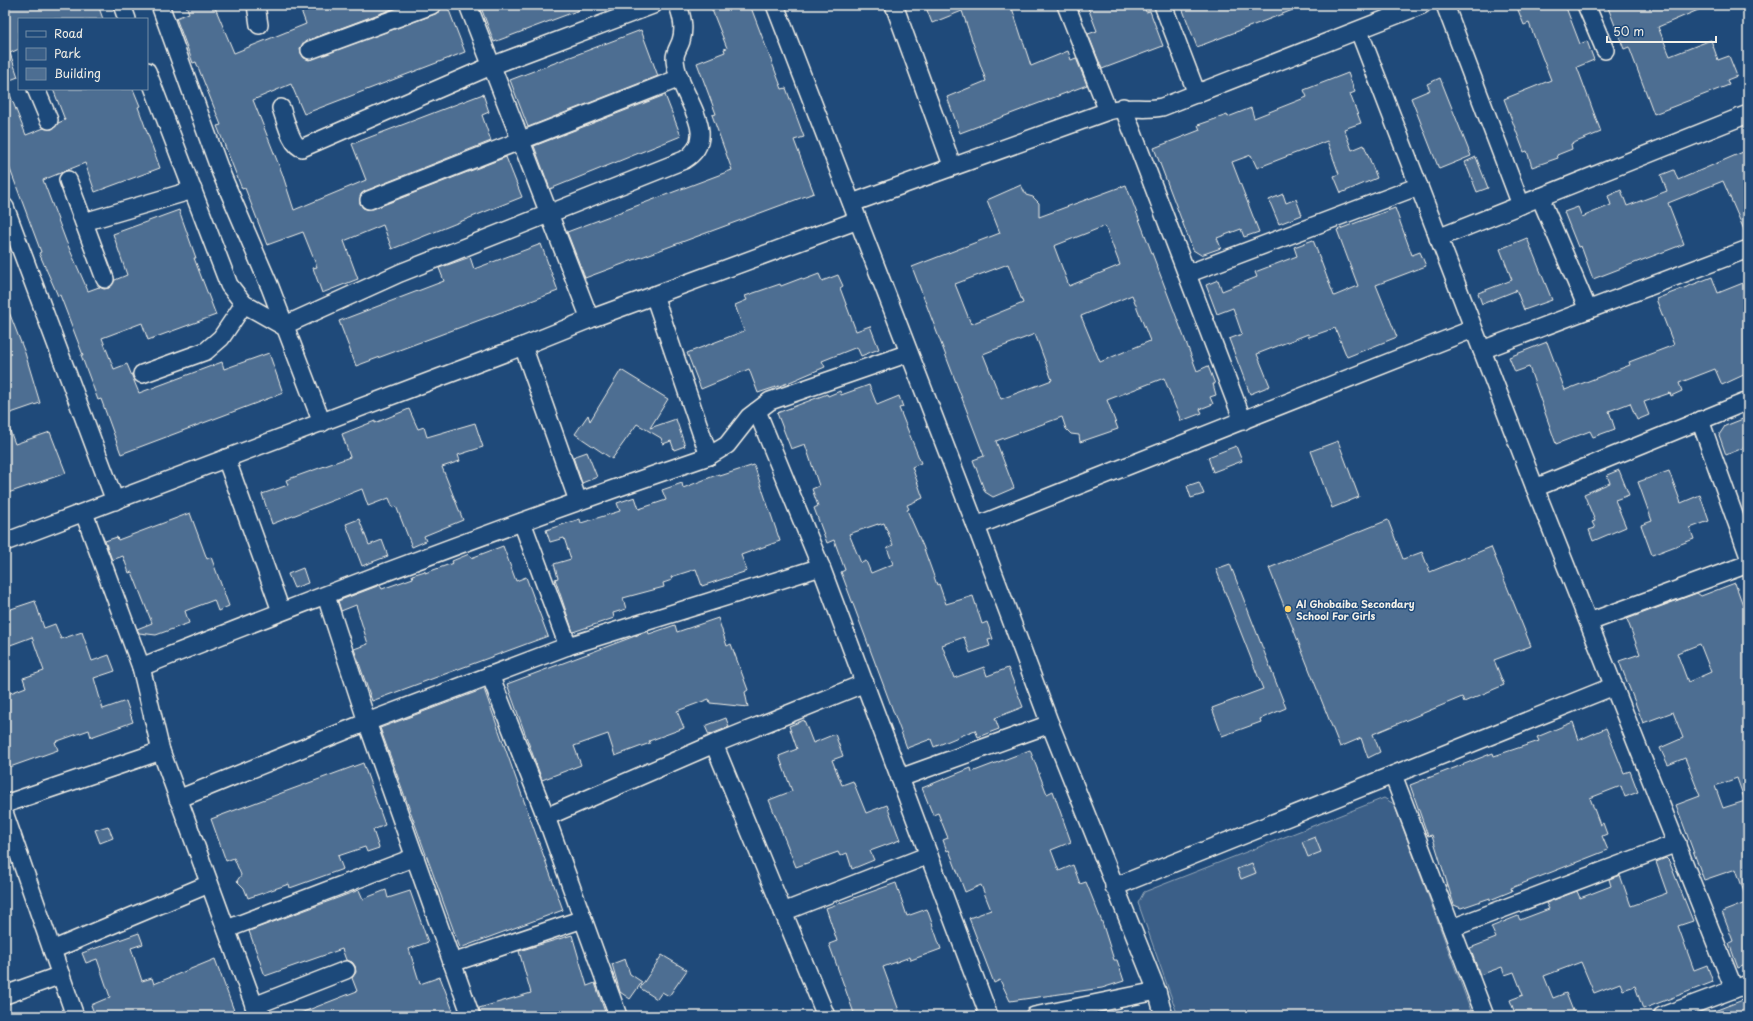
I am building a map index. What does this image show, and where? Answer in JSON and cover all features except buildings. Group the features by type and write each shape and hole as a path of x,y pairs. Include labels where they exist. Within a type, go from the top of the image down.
{"street":[{"path":"122,5 127,18"},
{"path":"160,5 221,173 270,287 283,326 322,423"},
{"path":"256,5 259,25"},
{"path":"310,50 432,5"},
{"path":"468,5 547,213 590,319"},
{"path":"281,108 294,142 302,148 491,66 653,5"},
{"path":"283,326 400,273 547,213 684,160 692,155 699,143 700,129 674,59 682,32 682,17 678,5"},
{"path":"775,5 976,526 1050,724 1156,991 1164,1016"},
{"path":"894,5 952,165"},
{"path":"1066,5 1116,109 1187,274 1243,420"},
{"path":"1163,5 1197,94"},
{"path":"852,202 952,165 1116,109 1154,108 1197,94 1359,31 1401,9 1422,5"},
{"path":"1445,5 1521,205"},
{"path":"1586,5 1605,50"},
{"path":"1359,31 1473,329 1614,686 1677,843 1741,986 1662,1016"},
{"path":"148,74 229,285 244,304 283,326"},
{"path":"369,200 680,78"},
{"path":"36,90 48,120"},
{"path":"1438,238 1748,114"},
{"path":"68,180 105,279"},
{"path":"1187,274 1418,186"},
{"path":"84,222 193,190"},
{"path":"1540,197 1588,310"},
{"path":"5,207 115,501"},
{"path":"5,542 322,423 590,319 858,220"},
{"path":"1482,350 1748,249"},
{"path":"654,295 709,456"},
{"path":"142,374 206,351 221,338 244,304"},
{"path":"976,526 1473,329"},
{"path":"523,346 578,501"},
{"path":"141,667 281,611 326,596 578,501 709,456 727,445 742,425 757,410 778,398 909,353"},
{"path":"1535,488 1748,401"},
{"path":"757,410 821,567 989,1016"},
{"path":"1700,420 1748,554"},
{"path":"226,458 281,611"},
{"path":"84,513 141,667 161,751 256,1011 346,970"},
{"path":"522,522 568,646"},
{"path":"1589,622 1748,564"},
{"path":"178,799 367,722 568,646 821,567"},
{"path":"326,596 367,722 471,1016"},
{"path":"490,675 546,817 618,1016"},
{"path":"546,817 714,744 864,682"},
{"path":"1114,887 1614,686"},
{"path":"900,778 1050,724"},
{"path":"714,744 826,1016"},
{"path":"5,804 161,751"},
{"path":"1393,775 1485,1016"},
{"path":"5,814 75,1016"},
{"path":"1452,928 1677,843"},
{"path":"783,912 929,855"},
{"path":"226,929 415,857"},
{"path":"52,950 209,884"},
{"path":"452,963 583,919"},
{"path":"5,995 61,976"},
{"path":"1034,1016 1156,991"}],"green space":[{"path":"1384,798 1394,804 1473,1016 1178,1016 1138,903 1144,892"}],"place":[{"name":"Al Ghobaiba Secondary School For Girls","path":"1288,609"}]}
